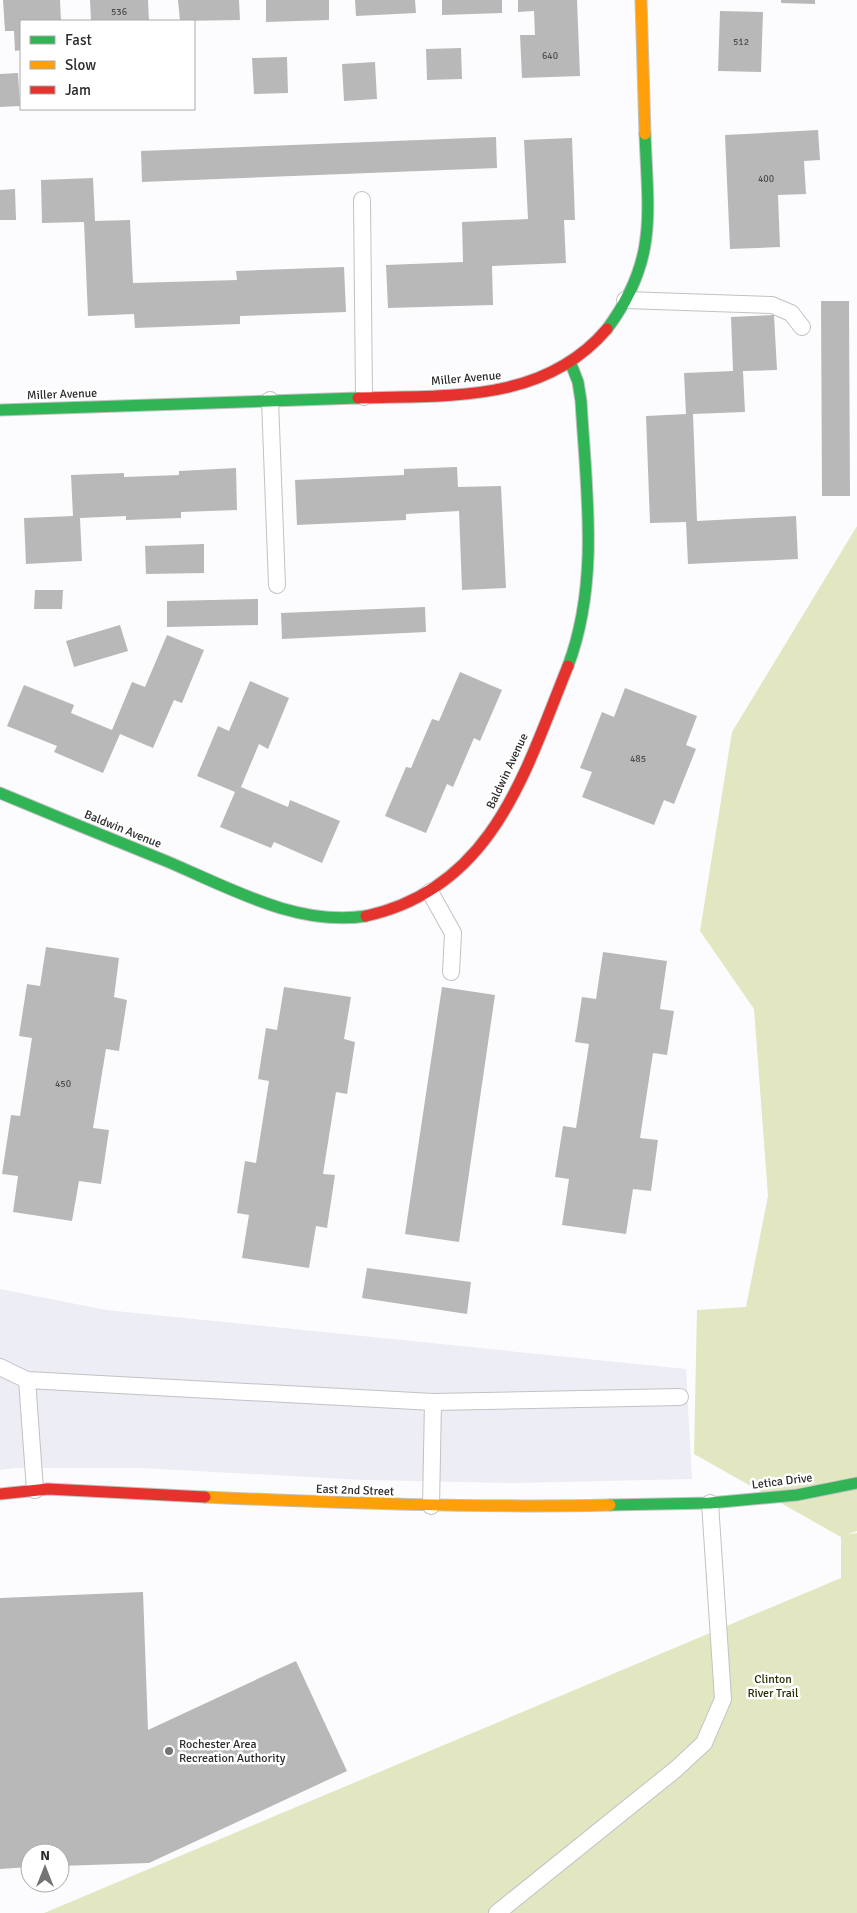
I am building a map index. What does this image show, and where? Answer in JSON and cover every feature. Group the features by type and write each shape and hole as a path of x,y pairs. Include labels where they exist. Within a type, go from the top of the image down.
{"street":[{"name":"Miller Avenue","path":"0,410 467,394 505,389 545,377 571,364 592,346 612,324 644,259 648,227 641,0"},
{"name":"Baldwin Avenue","path":"0,792 270,904 306,913 340,918 369,916 396,908 430,892 460,872 477,855 498,823 514,792 565,673 578,635 586,598 586,517 581,401 578,382 571,364"},
{"name":"Letica Drive","path":"710,1502 797,1494 857,1483"},
{"name":"East 2nd Street","path":"0,1494 48,1489 372,1505 502,1507 710,1502"}],"lane":[{"path":"362,200 364,397"},
{"path":"625,300 772,305 791,313 802,327"},
{"path":"270,400 278,586"},
{"path":"430,892 453,933 451,972"},
{"path":"0,1367 28,1380 433,1402 680,1397"},
{"path":"28,1380 35,1490"},
{"path":"431,1506 433,1402"},
{"path":"496,1913 668,1775 704,1743 722,1699 710,1502"}],"shaded area":[{"path":"0,1289 106,1310 686,1369 692,1479 514,1483 364,1480 142,1468 15,1468 0,1470"}],"green space":[{"name":"Clinton River Trail","path":"857,526 857,1531 848,1534 857,1533 857,1913 44,1913 841,1578 841,1537 694,1454 697,1310 746,1307 768,1196 754,1009 700,931 732,732"}],"building":[{"path":"3,0 60,0 61,20 20,20 20,50 15,51 14,31 5,31"},
{"path":"90,0 148,0 149,20 91,20"},
{"path":"178,0 239,0 240,20 180,20"},
{"path":"266,0 329,0 329,20 266,22"},
{"path":"355,0 415,0 416,13 356,16"},
{"path":"442,0 502,0 502,13 442,15"},
{"path":"518,0 577,0 580,76 522,78 520,35 535,35 534,11 518,12"},
{"path":"781,0 815,0 815,4 781,3"},
{"path":"720,11 763,12 761,72 718,71"},
{"path":"461,48 462,79 427,80 426,49"},
{"path":"287,57 288,93 254,94 252,58"},
{"path":"375,62 377,99 344,101 342,64"},
{"path":"18,73 20,106 0,107 0,74"},
{"path":"818,130 820,160 804,161 806,194 778,195 780,247 730,249 725,135"},
{"path":"496,137 497,168 142,182 141,151"},
{"path":"572,138 575,220 564,220 566,263 492,266 493,305 388,308 386,265 463,262 462,222 528,219 524,140"},
{"path":"93,178 95,221 130,220 133,283 237,280 236,271 344,267 346,312 240,316 240,324 135,328 134,314 88,316 84,222 42,223 41,180"},
{"path":"15,189 16,220 0,220 0,190"},
{"path":"821,301 849,301 850,496 822,496"},
{"path":"774,315 777,370 743,371 745,412 693,414 697,521 796,516 798,559 688,564 686,522 650,523 646,416 686,414 684,373 733,371 731,317"},
{"path":"457,467 458,487 501,486 506,588 462,590 459,511 406,514 406,520 297,525 295,480 404,475 404,469"},
{"path":"236,468 237,510 181,512 181,518 126,520 126,516 80,518 82,561 26,564 24,518 73,516 71,475 124,473 124,477 179,475 179,471"},
{"path":"204,544 204,573 146,574 145,546"},
{"path":"35,590 63,590 62,609 34,609"},
{"path":"258,599 258,625 167,627 167,601"},
{"path":"425,607 426,632 282,639 281,613"},
{"path":"120,625 128,651 74,667 66,641"},
{"path":"167,635 204,650 182,703 174,700 153,748 120,734 103,773 54,752 57,746 7,726 24,685 74,705 71,713 112,730 132,682 145,687"},
{"path":"460,672 502,690 480,741 474,738 453,787 447,784 426,833 385,816 406,767 411,768 432,719 439,721"},
{"path":"250,681 289,698 268,749 259,744 241,787 288,807 290,800 340,821 322,863 274,842 271,848 220,827 235,792 197,776 218,726 229,731"},
{"path":"625,688 697,716 686,745 696,749 674,804 664,800 654,825 582,797 592,772 580,768 602,712 614,717"},
{"path":"46,947 119,958 114,997 127,1000 119,1051 106,1049 93,1128 109,1130 101,1184 79,1181 72,1221 13,1212 18,1176 2,1174 11,1115 20,1116 32,1038 19,1036 27,984 40,986"},
{"path":"603,952 667,961 660,1009 674,1011 667,1055 653,1053 640,1138 658,1140 651,1191 633,1189 626,1234 562,1225 569,1179 555,1177 563,1126 576,1128 589,1044 575,1042 582,997 596,999"},
{"path":"284,987 351,997 344,1039 355,1042 347,1094 336,1092 323,1174 335,1175 327,1228 316,1226 309,1268 242,1258 249,1215 237,1213 245,1161 256,1163 269,1081 258,1079 266,1028 277,1030"},
{"path":"442,987 495,995 459,1242 405,1234"},
{"path":"367,1268 471,1282 467,1314 362,1298"},
{"name":"Rochester Area Recreation Authority","path":"143,1592 148,1730 296,1661 347,1771 149,1863 70,1866 70,1843 20,1843 20,1868 0,1869 0,1598"}],"traffic: fast":[{"path":"607,329 635,281 642,258 648,213 645,134"},
{"path":"568,666 578,634 584,601 588,535 588,501 581,401 578,382 571,364"},
{"path":"0,410 358,398"},
{"path":"0,793 263,902 314,916 340,918 366,916"},
{"path":"610,1505 710,1503 797,1495 857,1483"}],"traffic: slow":[{"path":"641,0 645,134"},
{"path":"205,1497 509,1506 610,1505"}],"traffic: jam":[{"path":"358,398 459,395 524,383 554,371 582,353 607,329"},
{"path":"366,916 409,902 445,880 474,853 498,820 519,784 568,666"},
{"path":"0,1494 48,1489 205,1497"}],"place":[{"name":"Rochester Area Recreation Authority","path":"169,1751"}]}
